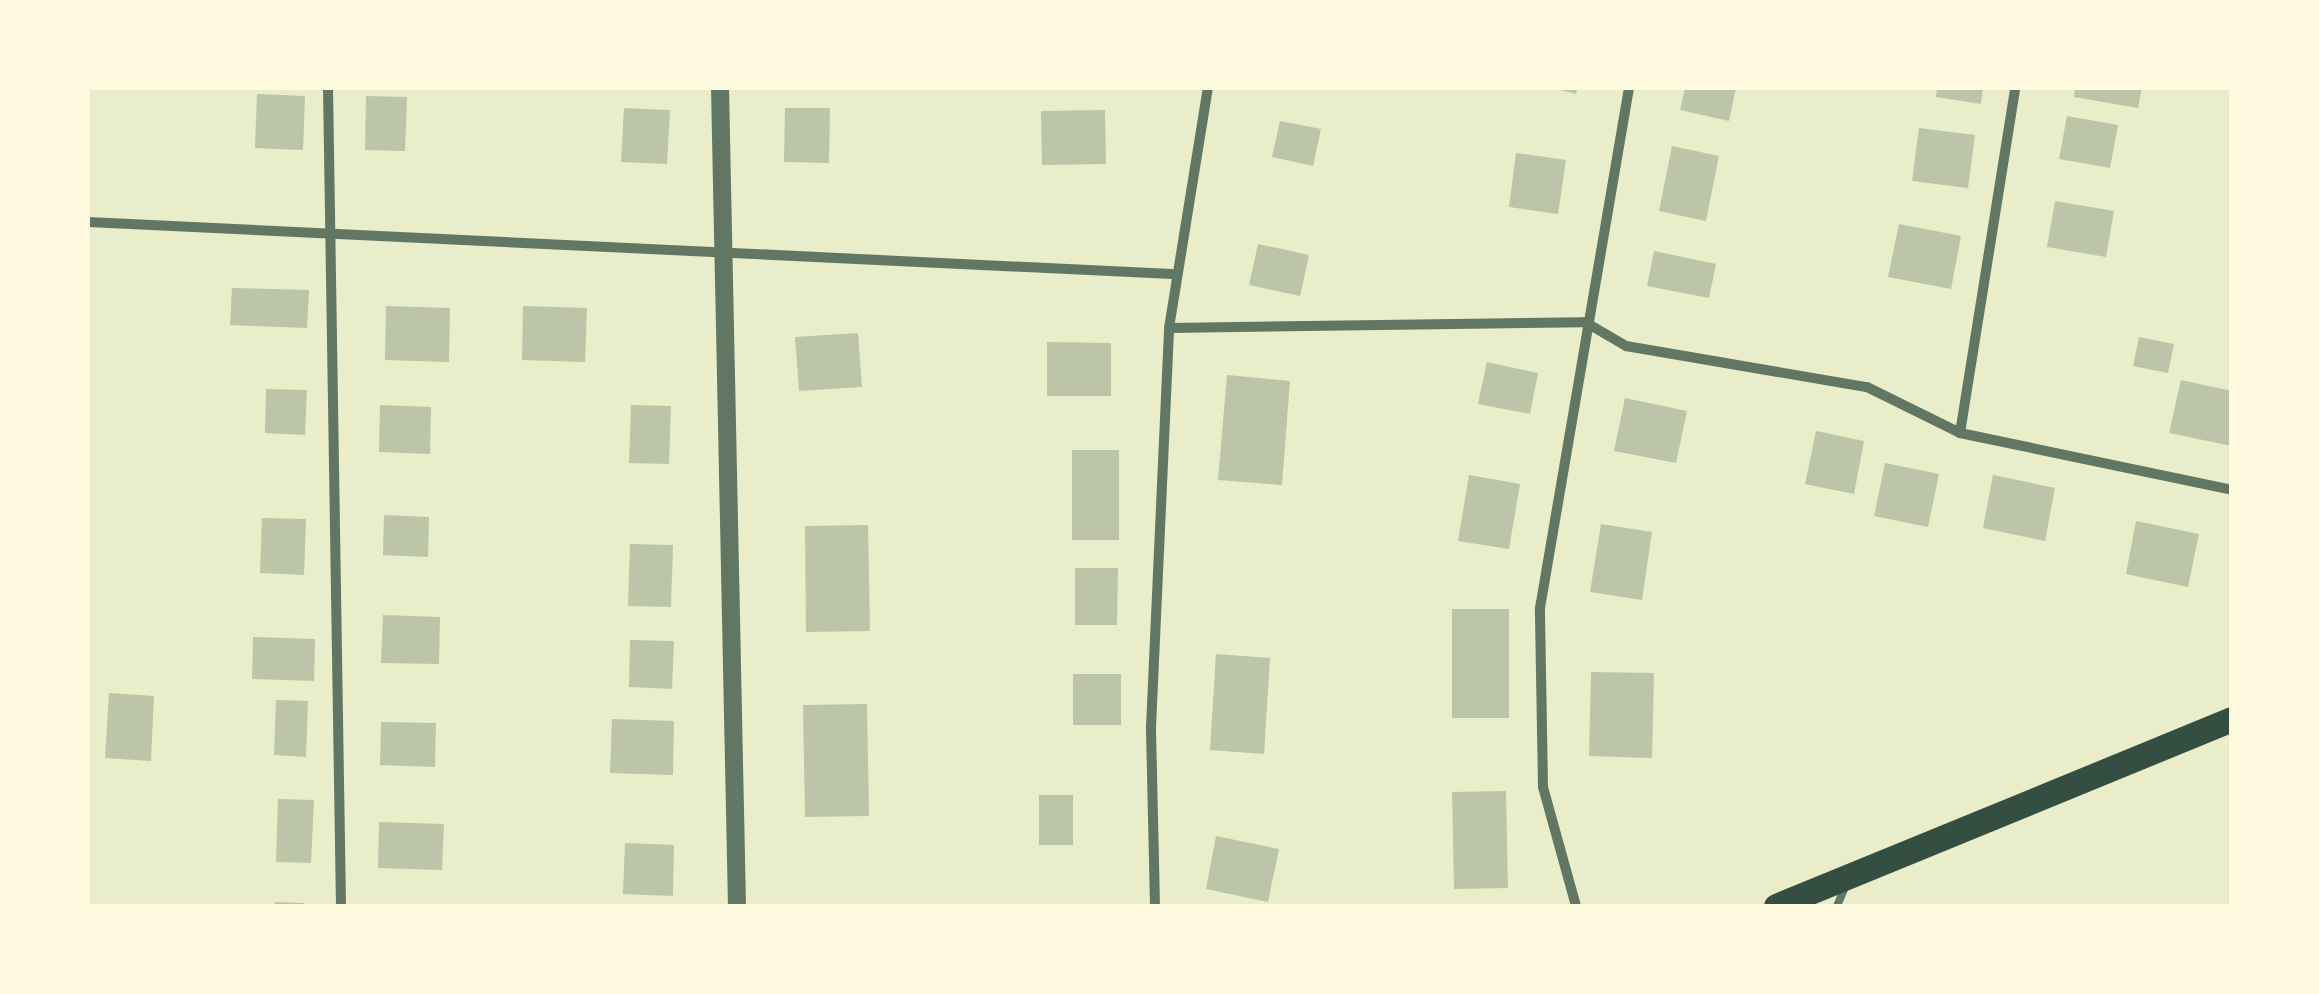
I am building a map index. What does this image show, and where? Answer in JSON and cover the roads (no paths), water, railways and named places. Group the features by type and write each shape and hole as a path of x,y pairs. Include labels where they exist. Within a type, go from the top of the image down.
{"main road":[{"path":"1776,906 2232,720"}],"street":[{"path":"328,88 341,906"},
{"path":"720,88 737,906"},
{"path":"1155,906 1151,728 1172,274 1208,88"},
{"path":"1576,906 1543,787 1540,608 1629,88"},
{"path":"1960,433 2016,88"},
{"path":"88,222 723,248 1172,274"},
{"path":"1169,328 1586,322 1626,346 1867,388 1960,433 2232,490"}],"lane":[{"path":"1837,906 1849,878"}]}
